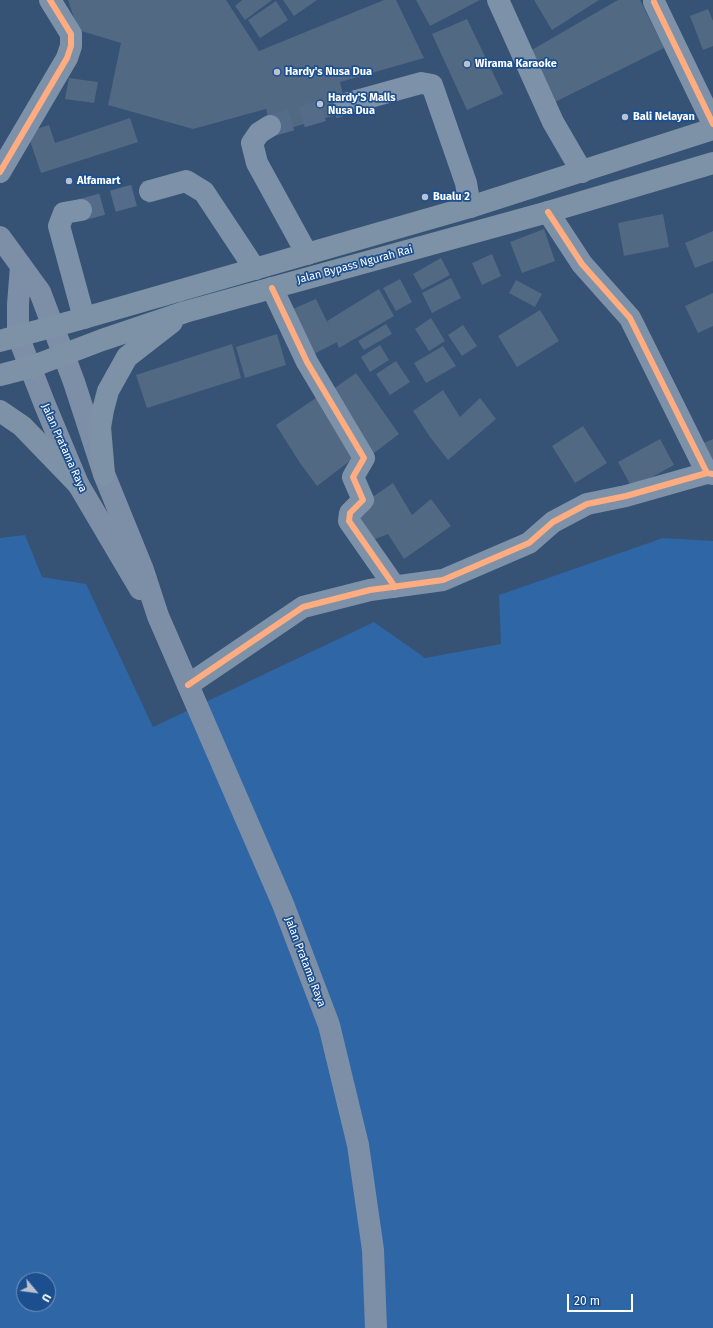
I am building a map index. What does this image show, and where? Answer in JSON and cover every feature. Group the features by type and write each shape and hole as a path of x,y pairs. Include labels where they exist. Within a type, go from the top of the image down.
{"highway":[{"name":"Jalan Bypass Ngurah Rai","path":"9,339 470,207 713,129"},
{"name":"Jalan Bypass Ngurah Rai","path":"0,375 31,367 102,340 185,312 548,212 713,163"},
{"path":"104,474 100,427 108,391 127,357 185,312"},
{"path":"0,411 22,426 78,484"}],"main road":[{"name":"Jalan Pratama Raya","path":"0,237 40,292 54,326 104,474 143,570 158,616 283,904 329,1025 358,1145 373,1250 376,1328"},
{"path":"9,339 18,304 21,266"},
{"name":"Jalan Pratama Raya","path":"9,339 31,367 78,484 130,575 158,616"}],"street":[{"path":"0,172 67,58 71,46 71,34 50,0"},
{"path":"498,0 553,122 582,172"},
{"path":"654,2 713,124"},
{"path":"345,104 421,83 432,85 466,183 470,207"},
{"path":"270,126 258,134 252,143 257,163 307,254"},
{"path":"150,191 186,181 204,192 254,269"},
{"path":"80,210 64,213 59,226 84,318"},
{"path":"188,685 303,607 362,592 443,580 529,543 553,522 587,504 626,496 710,474 630,318 582,264 548,212"},
{"path":"272,288 307,362 364,458 353,477 363,500 350,514 348,521 395,587"}],"shaded area":[{"path":"25,535 42,577 86,584 153,727 374,622 425,658 501,644 499,595 663,538 713,541 713,1328 0,1328 0,538"}],"building":[{"path":"68,0 226,0 259,51 384,0 396,0 424,58 340,82 347,112 272,133 266,109 193,129 108,105 121,43 78,30"},
{"path":"242,0 272,0 245,20 235,6"},
{"path":"283,0 317,0 294,16"},
{"path":"416,0 480,0 430,26"},
{"path":"534,0 599,0 552,30"},
{"path":"618,0 640,0 664,48 555,102 530,51"},
{"path":"276,1 288,20 260,38 248,20"},
{"path":"708,9 713,21 713,46 703,50 690,16"},
{"name":"Wirama Karaoke","path":"467,19 503,94 467,110 432,34"},
{"path":"69,78 98,82 94,103 65,99"},
{"path":"130,118 138,142 41,173 27,132 49,125 55,143"},
{"path":"663,214 669,247 624,256 618,223"},
{"path":"544,229 555,261 522,273 510,242"},
{"path":"713,231 713,261 695,268 685,243"},
{"path":"492,254 501,276 482,285 472,263"},
{"path":"441,258 450,275 422,290 413,274"},
{"path":"451,278 461,298 432,313 422,293"},
{"path":"400,279 412,302 396,311 383,288"},
{"path":"516,280 542,294 535,307 509,293"},
{"path":"379,289 394,316 339,348 337,342 310,356 286,312 316,299 331,330 327,321"},
{"path":"713,293 713,326 698,333 685,306"},
{"path":"540,310 559,341 517,367 498,336"},
{"path":"431,318 445,341 429,351 415,329"},
{"path":"386,324 392,334 364,350 358,341"},
{"path":"463,325 477,346 462,356 448,335"},
{"path":"277,334 286,365 245,378 236,347"},
{"path":"232,344 241,378 147,408 136,375"},
{"path":"380,345 389,360 370,372 361,357"},
{"path":"443,346 456,366 426,383 414,363"},
{"path":"396,361 410,382 390,395 376,374"},
{"path":"356,373 399,434 370,456 329,392"},
{"path":"443,390 460,417 480,398 496,419 448,460 430,437 413,411"},
{"path":"316,398 359,454 317,486 300,463 276,425"},
{"path":"583,426 607,463 575,483 552,446"},
{"path":"660,439 674,465 632,488 618,462"},
{"path":"713,439 713,467 701,444"},
{"path":"393,483 412,515 431,499 451,526 404,559 388,534 370,541 356,510"}],"tunnel":[{"path":"270,126 345,104"},
{"path":"81,210 150,191"}],"cycle path":[{"path":"0,172 67,58 71,46 71,34 50,0"},
{"path":"654,2 713,124"},
{"path":"548,212 582,264 630,318 707,473"},
{"path":"272,288 307,362 364,458 353,477 363,500 350,513 349,521 395,587"},
{"path":"188,685 303,607 370,590 443,580 529,543 553,522 587,504 626,496 707,473 713,474"}],"place":[{"name":"Wirama Karaoke","path":"467,64"},
{"name":"Hardy's Nusa Dua","path":"277,72"},
{"name":"Hardy'S Malls Nusa Dua","path":"320,104"},
{"name":"Bali Nelayan","path":"625,117"},
{"name":"Alfamart","path":"69,181"},
{"name":"Bualu 2","path":"425,197"}]}
